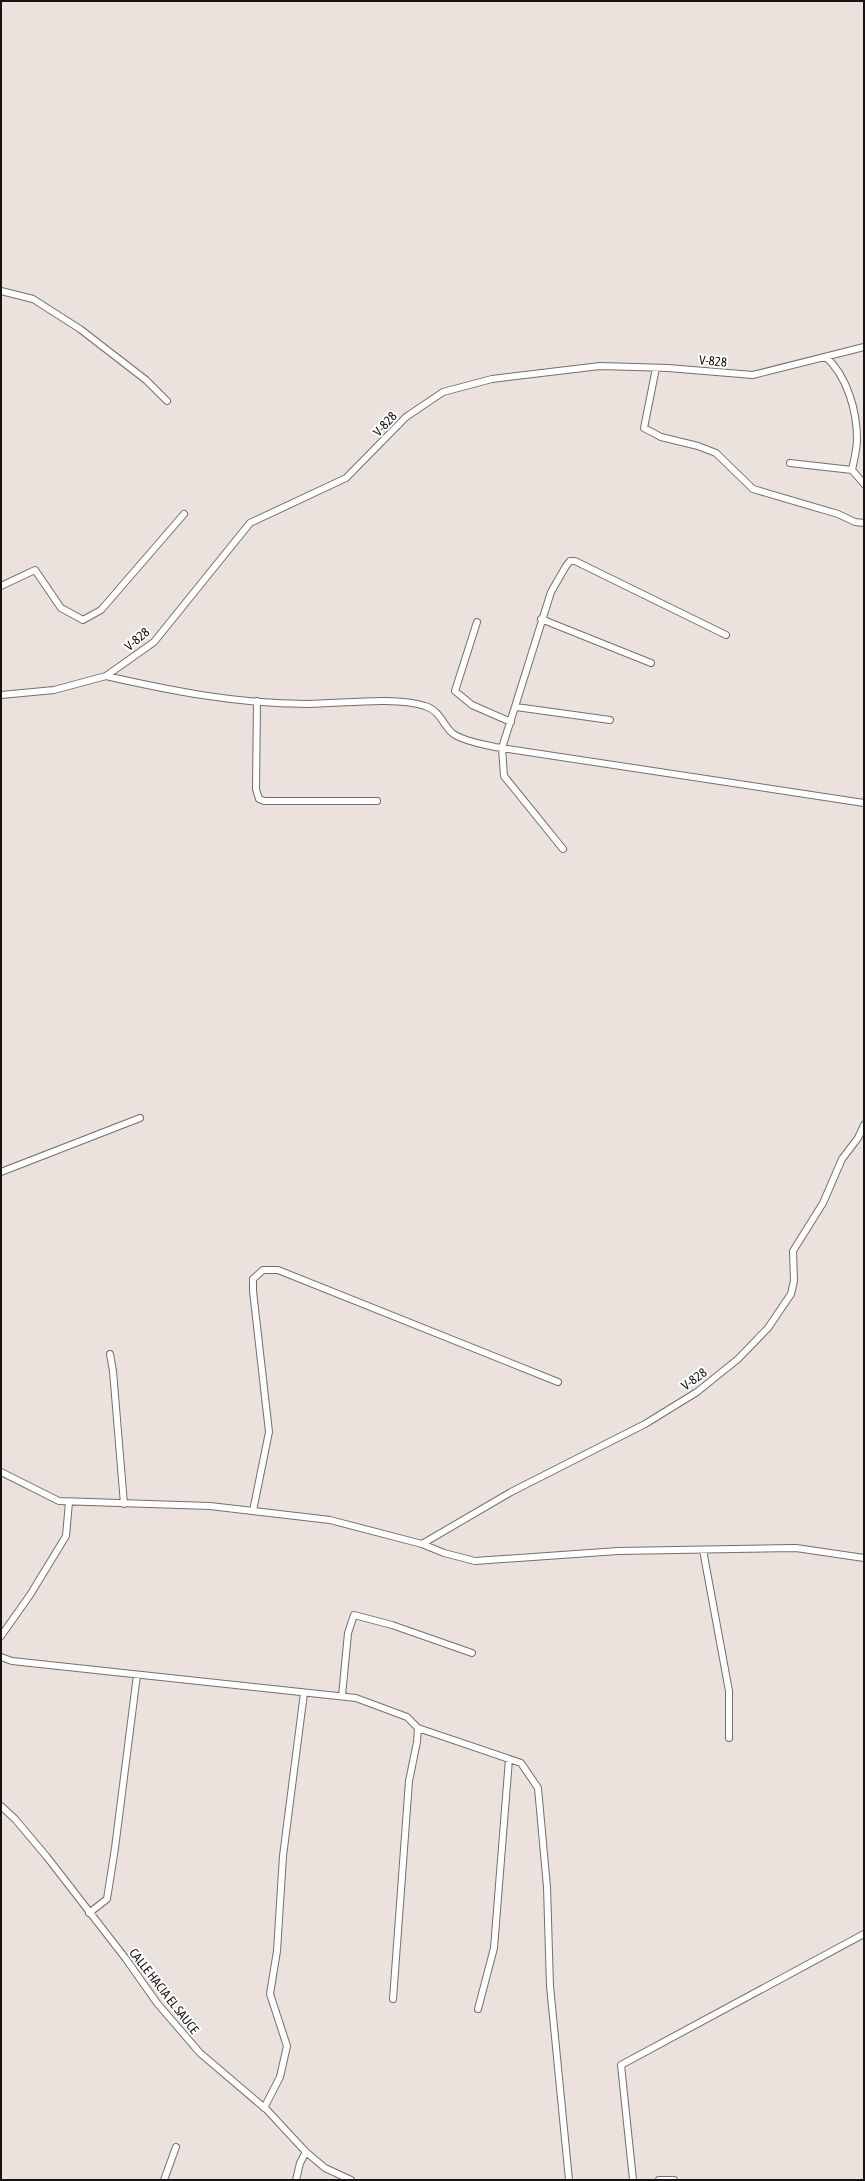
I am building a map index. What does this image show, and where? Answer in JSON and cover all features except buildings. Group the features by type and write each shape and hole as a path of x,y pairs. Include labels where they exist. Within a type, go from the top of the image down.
{"street":[{"path":"1,291 33,299 80,329 146,380 167,401"},
{"name":"V-828","path":"1,695 54,690 106,676 154,642 250,523 346,478 406,418 443,392 492,379 600,366 656,368 753,375 864,347"},
{"path":"826,357 837,366 856,417 857,441 852,470"},
{"path":"656,368 644,428 661,437 698,446 716,453 753,489 838,514 855,522 864,523"},
{"path":"790,463 852,470 864,484"},
{"path":"1,586 35,570 62,608 83,620 101,610 184,514"},
{"path":"563,849 504,776 502,748 516,707 550,592 566,566 570,561 575,561 726,635"},
{"path":"541,619 651,663"},
{"path":"477,622 455,691 472,705 511,722"},
{"path":"106,676 173,691 257,701 306,704 365,702 402,703 426,706 440,715 453,734 472,742 502,748 864,803"},
{"path":"257,701 256,789 259,799 264,801 377,801"},
{"path":"516,707 610,720"},
{"path":"1,1172 140,1118"},
{"name":"V-828","path":"422,1544 511,1492 645,1424 697,1392 738,1359 768,1328 791,1294 794,1281 793,1251 823,1203 842,1159 858,1138 864,1125"},
{"path":"253,1511 269,1432 253,1291 253,1279 263,1270 278,1270 558,1382"},
{"path":"110,1354 113,1371 124,1504"},
{"path":"1,1472 59,1502 210,1506 330,1520 422,1544 444,1553 474,1561 618,1551 796,1548 864,1558"},
{"path":"1,1636 30,1595 66,1536 69,1502"},
{"path":"703,1550 729,1691 729,1738"},
{"path":"342,1696 348,1633 354,1616 392,1625 472,1653"},
{"path":"1,1657 12,1661 356,1698 407,1717 418,1728 521,1763 538,1788 547,1887 550,1986 569,2180"},
{"path":"89,1913 107,1899 116,1848 137,1675"},
{"path":"264,2108 280,2076 287,2046 270,1994 277,1951 283,1856 304,1692"},
{"path":"393,1998 409,1781 418,1742 418,1728"},
{"path":"478,2009 494,1948 509,1759"},
{"name":"CALLE HACIA EL SAUCE","path":"1,1806 15,1819 47,1857 157,2003 200,2053 264,2108 306,2152 325,2168 351,2180"},
{"path":"634,2180 621,2064 864,1934"},
{"path":"164,2180 176,2147"},
{"path":"296,2180 300,2163 306,2152"},
{"path":"659,2180 674,2180"}]}
